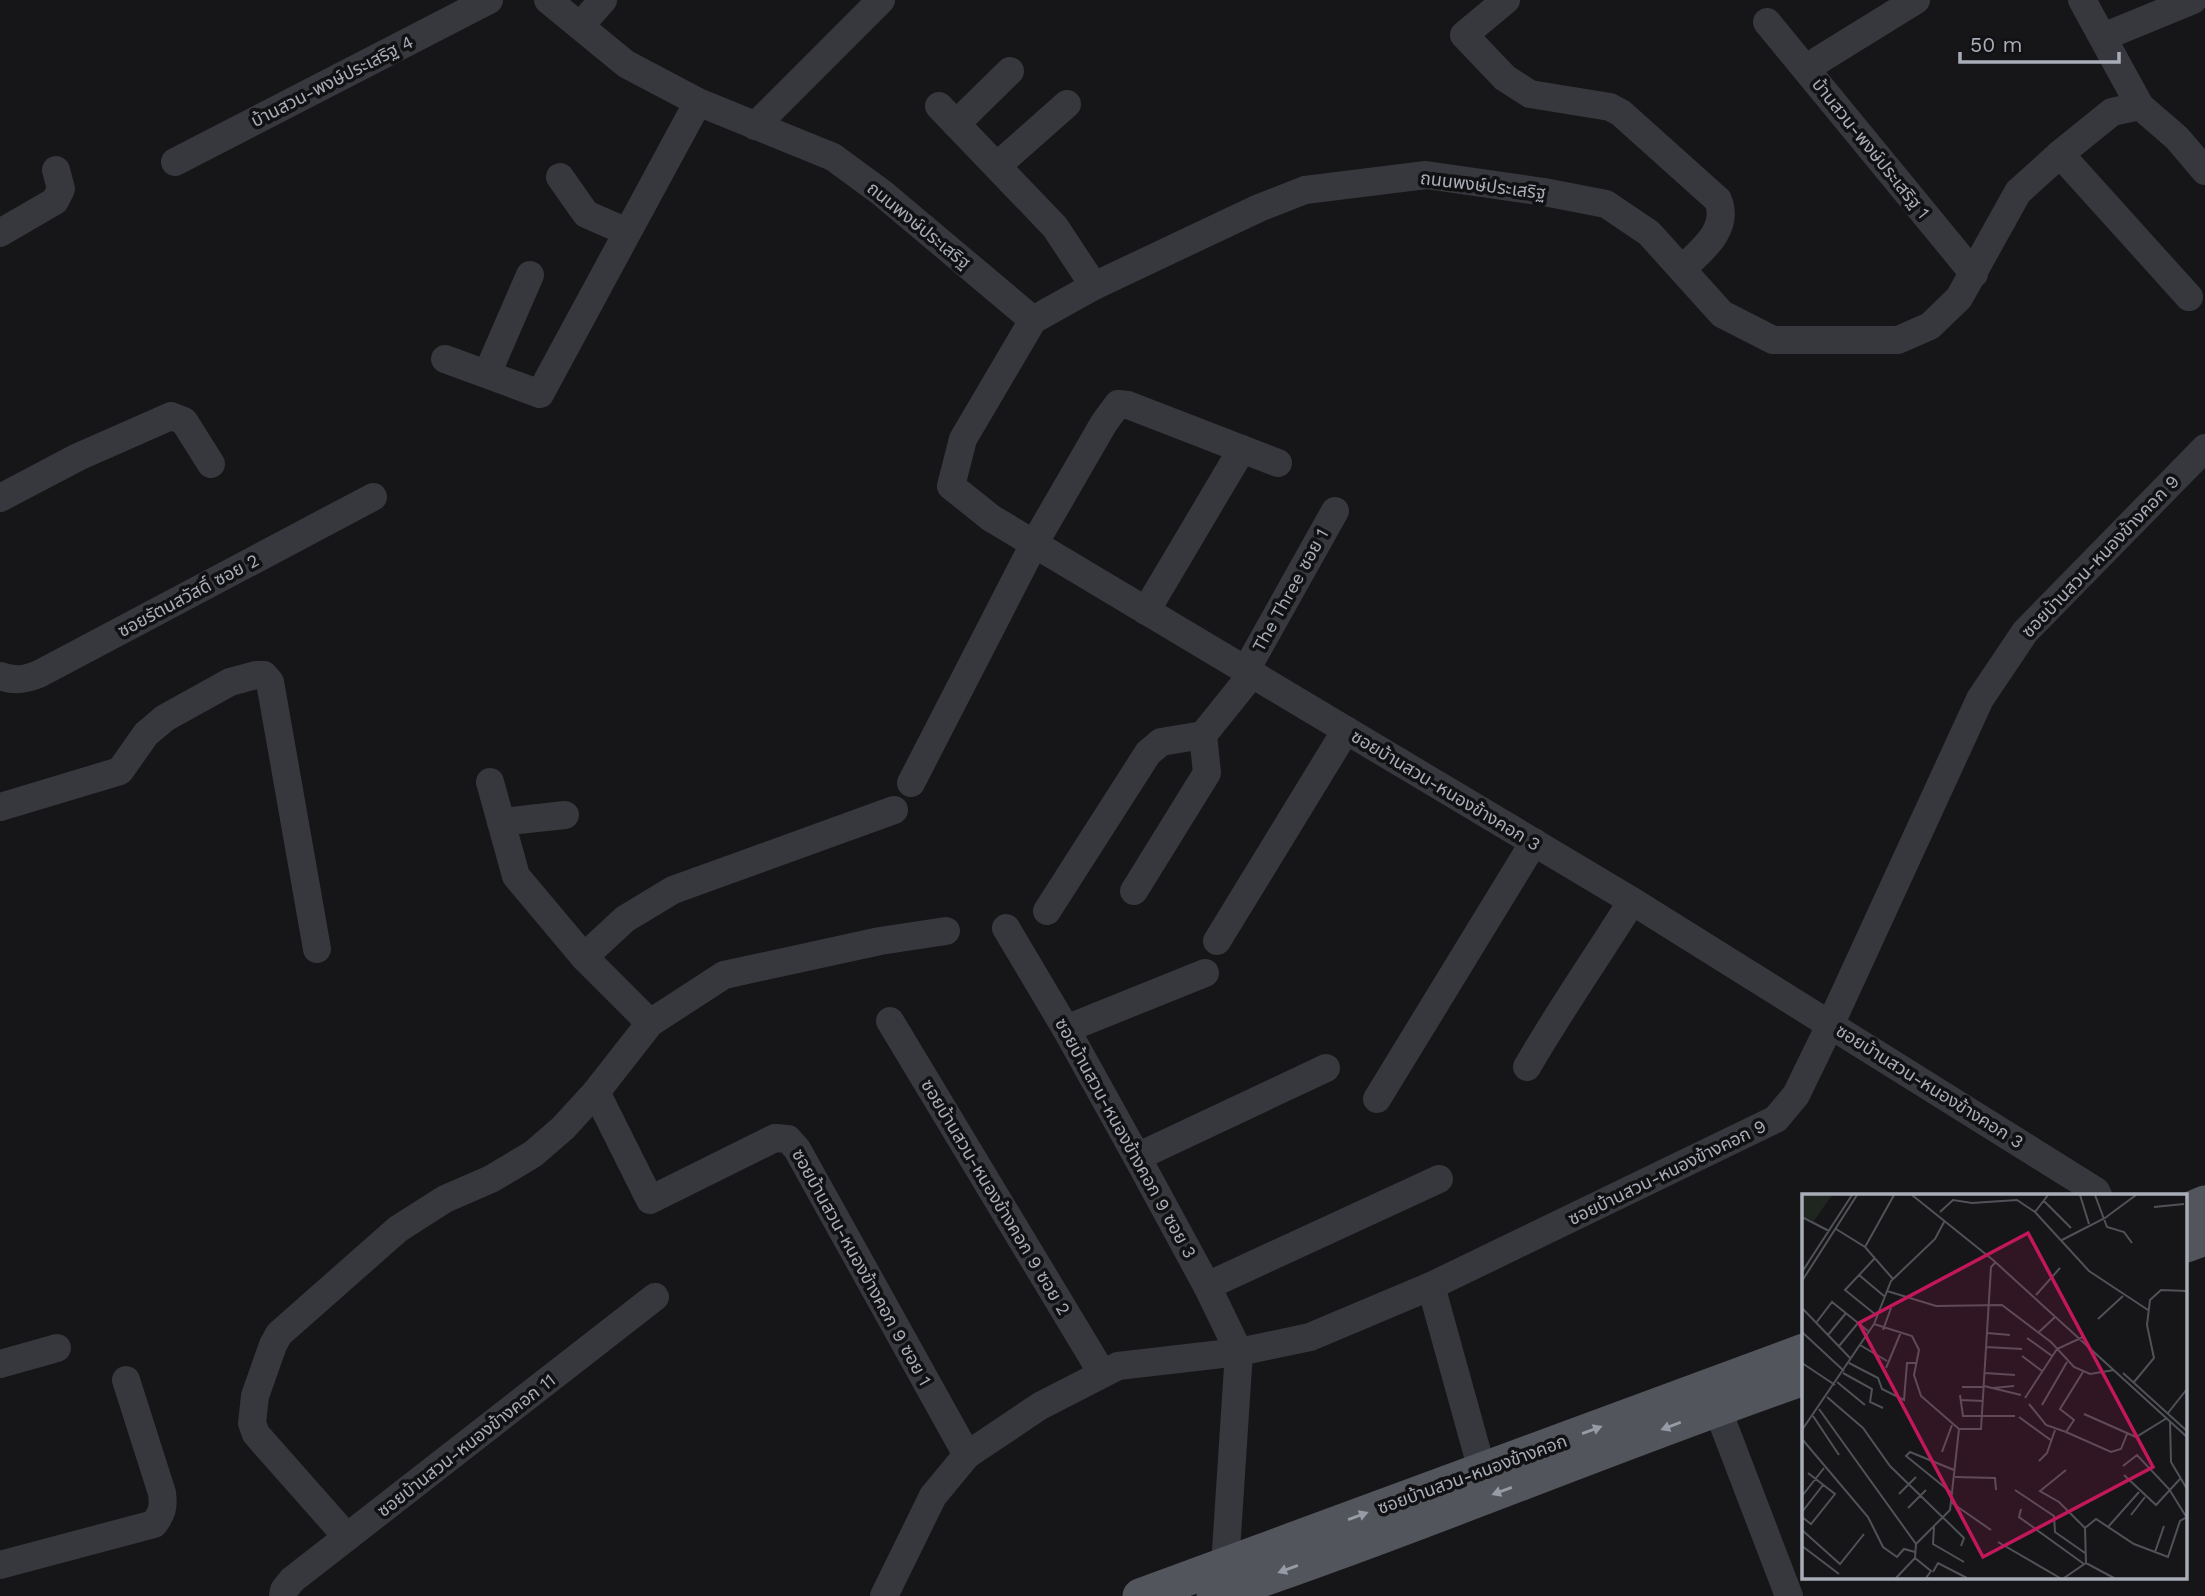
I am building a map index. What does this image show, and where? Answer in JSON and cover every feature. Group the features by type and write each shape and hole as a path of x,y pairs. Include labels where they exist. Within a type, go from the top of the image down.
{"main road":[{"path":"2188,1210 2205,1203"},
{"path":"2188,1244 2205,1238"},
{"name":"ซอยบ้านสวน-หนองข้างคอก","path":"1223,1584 1482,1470 1802,1352"},
{"name":"ซอยบ้านสวน-หนองข้างคอก","path":"1140,1596 1223,1584 1566,1467 1717,1408 1802,1379"}],"street":[{"name":"บ้านสวน-พงษ์ประเสริฐ 4","path":"175,162 489,0"},
{"name":"ถนนพงษ์ประเสริฐ","path":"548,0 626,64 698,102 832,157 882,193 1033,320 1094,286 1259,208 1305,190 1426,174 1544,192 1606,205 1649,233 1722,314 1773,340 1898,340 1930,326 1959,298 2018,192 2112,112 2140,106"},
{"path":"580,26 603,0"},
{"path":"755,125 881,0"},
{"path":"1506,0 1464,35 1505,78 1530,94 1610,107 1718,200 1722,209 1716,231 1682,270"},
{"path":"1819,60 1916,0"},
{"path":"2082,0 2140,106 2201,160"},
{"path":"2104,37 2193,0"},
{"name":"บ้านสวน-พงษ์ประเสริฐ 1","path":"1767,22 1974,274"},
{"path":"1010,71 948,115 1055,227 1094,286"},
{"path":"445,359 540,394 698,102"},
{"path":"997,166 1067,104"},
{"path":"2060,154 2189,297"},
{"path":"0,233 55,201 61,189 56,170"},
{"path":"560,177 586,214 627,232"},
{"path":"487,374 530,275"},
{"name":"ซอยบ้านสวน-หนองข้างคอก 3","path":"1033,320 963,439 951,486 991,518 1632,901 1831,1023 2098,1194"},
{"path":"911,783 1034,544 1104,423 1118,404 1128,405 1278,463"},
{"path":"0,498 78,457 171,416 184,421 211,464"},
{"name":"ซอยบ้านสวน-หนองข้างคอก 9","path":"884,1596 933,1496 967,1455 1040,1405 1118,1366 1239,1352 1310,1337 1431,1286 1776,1119 1796,1095 1831,1023 1980,699 2025,632 2205,448"},
{"path":"1146,611 1242,449"},
{"name":"ซอยรัตนสวัสดิ์ ซอย 2","path":"0,676 16,680 39,674 373,497"},
{"name":"The Three ซอย 1","path":"1203,734 1249,672 1335,511"},
{"path":"0,807 112,775 120,771 146,734 165,718 230,682 264,675 270,682 317,949"},
{"path":"1217,941 1346,730"},
{"path":"1047,911 1148,753 1161,742 1203,734 1206,773 1134,891"},
{"path":"490,782 516,876 584,957 650,1023"},
{"path":"584,957 625,919 673,890 894,810"},
{"path":"501,822 565,815"},
{"path":"1377,1099 1534,842"},
{"path":"1527,1067 1561,1009 1632,901"},
{"name":"ซอยบ้านสวน-หนองข้างคอก 9 ซอย 3","path":"1006,928 1137,1157 1207,1286 1239,1352"},
{"path":"347,1537 256,1434 252,1423 252,1410 279,1334 398,1229 445,1199 491,1179 533,1154 564,1128 596,1093 650,1023 724,975 880,941 946,931"},
{"path":"1066,1029 1205,972"},
{"name":"ซอยบ้านสวน-หนองข้างคอก 9 ซอย 2","path":"890,1021 1102,1373"},
{"path":"1137,1157 1326,1068"},
{"name":"ซอยบ้านสวน-หนองข้างคอก 9 ซอย 1","path":"596,1093 650,1200 775,1138 788,1139 804,1161 967,1455"},
{"path":"1207,1286 1439,1179"},
{"path":"1431,1286 1482,1470"},
{"name":"ซอยบ้านสวน-หนองข้างคอก 11","path":"283,1596 292,1580 655,1297"},
{"path":"0,1364 57,1348"},
{"path":"1223,1584 1239,1352"},
{"path":"0,1565 154,1524 162,1514 162,1493 126,1380"},
{"path":"1717,1408 1789,1596"}]}
